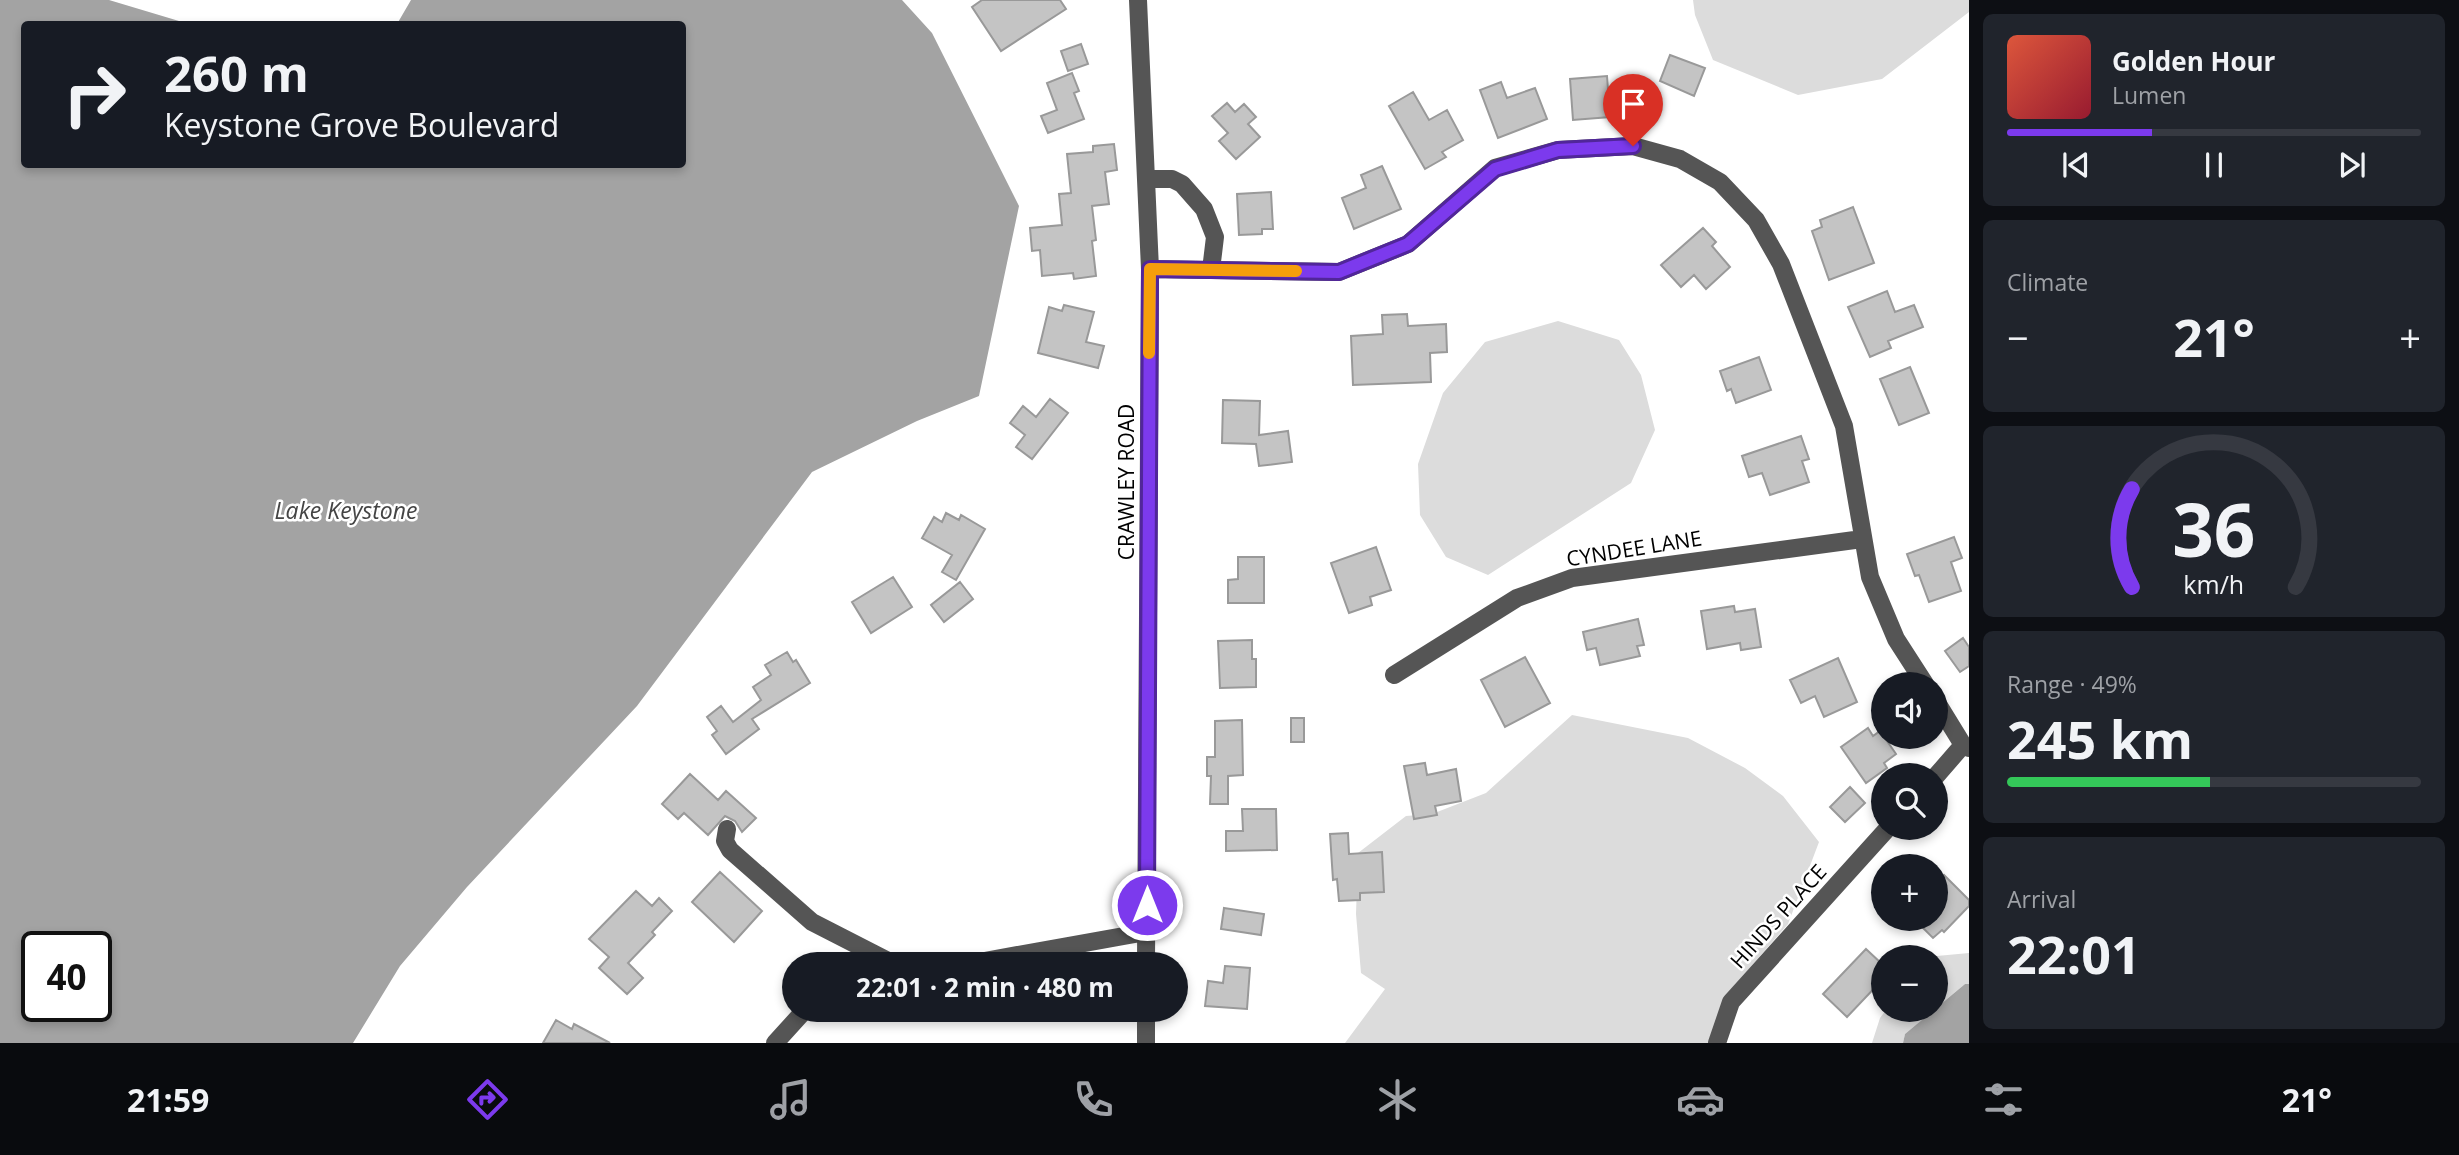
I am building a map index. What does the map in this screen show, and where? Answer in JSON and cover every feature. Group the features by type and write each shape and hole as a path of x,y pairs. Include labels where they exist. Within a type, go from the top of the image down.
{"street":[{"name":"CRAWLEY ROAD","path":"1138,0 1150,269 1146,952"},
{"path":"1150,269 1339,272 1408,244 1495,169 1558,150 1633,146 1680,159 1720,182 1756,220 1781,264 1844,426 1870,577 1896,639 1917,672"},
{"path":"1146,179 1172,179 1182,184 1204,209 1215,237 1211,270"},
{"name":"CYNDEE LANE","path":"1394,675 1517,598 1572,578 1862,539"},
{"path":"1948,719 1966,747 1948,764"},
{"path":"727,829 725,841 730,850 812,922 871,952"},
{"name":"HINDS PLACE","path":"1717,1043 1731,1002 1877,840"},
{"path":"1035,952 1146,932"},
{"path":"775,1043 795,1022"},
{"path":"1146,1022 1146,1043"}],"shaded area":[{"path":"1693,0 1969,0 1969,12 1882,79 1798,95 1713,60 1695,15"},
{"path":"1558,321 1619,340 1641,375 1655,430 1631,483 1488,575 1446,557 1420,515 1418,464 1443,393 1485,342"},
{"path":"1572,715 1688,738 1745,768 1783,796 1819,842 1788,924 1725,996 1709,1043 1345,1043 1385,989 1361,973 1356,914 1358,853 1406,816 1432,814 1486,793"},
{"path":"1969,953 1969,984 1965,984 1948,998 1948,955"},
{"path":"1879,1022 1920,1022 1905,1034 1903,1043 1872,1043"}],"water":[{"name":"Lake Keystone","path":"0,0 109,0 179,21 21,21 21,168 686,168 686,21 399,21 411,0 902,0 932,33 1019,206 979,396 917,421 812,472 637,706 467,887 400,966 353,1043 0,1043"},
{"path":"1965,984 1969,984 1969,1043 1903,1043 1905,1034 1919,1022 1948,1022 1948,998"}],"building":[{"path":"982,0 1060,0 1066,9 1001,51 972,7"},
{"path":"1081,44 1088,64 1068,71 1061,51"},
{"path":"1670,55 1705,68 1694,96 1660,81"},
{"path":"1072,73 1079,91 1074,93 1084,119 1048,133 1041,116 1057,110 1047,83"},
{"path":"1607,76 1610,117 1573,120 1570,79"},
{"path":"1501,82 1507,98 1535,88 1547,119 1498,138 1480,90"},
{"path":"1413,92 1429,120 1447,110 1463,140 1442,152 1446,157 1425,169 1389,106"},
{"path":"1227,103 1235,112 1244,104 1256,117 1248,124 1260,137 1236,159 1219,141 1228,133 1212,116"},
{"path":"1114,144 1117,170 1105,172 1109,204 1092,206 1096,276 1074,279 1073,273 1042,276 1040,250 1032,251 1030,228 1062,225 1059,194 1071,193 1067,154 1093,152 1093,146"},
{"path":"1382,166 1401,209 1354,229 1342,198 1366,188 1361,175"},
{"path":"1271,192 1273,229 1262,229 1262,234 1239,235 1237,194"},
{"path":"1853,207 1874,263 1829,280 1812,231 1822,227 1820,220"},
{"path":"1703,228 1716,242 1712,246 1730,267 1706,289 1694,275 1681,287 1661,265"},
{"path":"1887,291 1895,312 1914,305 1923,327 1888,341 1891,348 1870,357 1848,307"},
{"path":"1064,305 1094,312 1086,342 1104,346 1098,368 1038,353 1049,307 1062,311"},
{"path":"1407,314 1408,326 1446,324 1447,352 1430,353 1431,382 1353,385 1351,336 1383,334 1382,315"},
{"path":"1759,357 1771,390 1736,403 1731,389 1727,391 1720,371"},
{"path":"1910,367 1929,413 1899,425 1880,379"},
{"path":"1050,399 1068,413 1032,459 1016,447 1025,435 1010,423 1023,406 1036,417"},
{"path":"1223,400 1260,401 1259,435 1288,431 1292,462 1259,466 1256,444 1222,443"},
{"path":"1801,436 1809,459 1802,461 1809,482 1770,495 1762,473 1749,477 1742,456"},
{"path":"946,513 959,520 961,515 985,529 956,580 942,572 952,555 922,538 934,517 942,522"},
{"path":"1954,537 1962,558 1951,562 1961,591 1929,602 1919,575 1915,576 1907,554"},
{"path":"1376,547 1391,590 1370,597 1372,605 1349,613 1331,563"},
{"path":"1238,557 1264,557 1264,603 1228,603 1228,580 1238,579"},
{"path":"893,577 912,607 871,633 852,602"},
{"path":"960,582 973,599 944,622 931,605"},
{"path":"1734,606 1735,612 1755,609 1761,647 1741,650 1740,643 1707,649 1701,611"},
{"path":"1638,619 1644,645 1637,646 1640,656 1600,665 1596,648 1587,650 1583,632"},
{"path":"1963,638 1969,647 1969,666 1960,672 1945,651"},
{"path":"1252,640 1252,659 1256,659 1256,687 1220,688 1218,641"},
{"path":"787,652 793,662 796,660 810,683 752,719 759,729 726,754 712,735 717,731 707,717 721,706 733,722 761,700 753,687 771,675 765,665"},
{"path":"1525,657 1550,703 1505,727 1481,680"},
{"path":"1838,658 1857,702 1824,717 1815,696 1801,703 1790,680"},
{"path":"1291,718 1304,718 1304,742 1291,742"},
{"path":"1242,720 1243,775 1228,776 1228,804 1210,804 1211,776 1207,776 1207,757 1215,757 1215,721"},
{"path":"1868,728 1871,733 1871,749 1893,749 1896,754 1884,763 1871,763 1871,779 1866,783 1841,747"},
{"path":"1425,763 1427,775 1456,769 1461,801 1435,806 1437,815 1414,819 1404,766"},
{"path":"690,774 718,800 726,791 756,818 742,832 735,821 725,816 708,835 684,813 678,819 662,804"},
{"path":"1850,787 1865,803 1845,822 1830,807"},
{"path":"1242,809 1276,809 1277,850 1226,851 1226,831 1243,831"},
{"path":"1348,833 1349,854 1382,852 1384,892 1360,893 1360,900 1339,901 1337,879 1333,880 1330,834"},
{"path":"720,872 762,911 734,942 692,902"},
{"path":"1948,879 1969,900 1969,906 1948,928"},
{"path":"636,891 652,906 659,898 672,911 652,932 655,935 628,963 643,978 627,994 599,968 609,957 589,939"},
{"path":"1224,908 1264,914 1261,935 1221,929"},
{"path":"1926,931 1941,931 1933,938"},
{"path":"1866,949 1871,954 1871,992 1847,1017 1823,994"},
{"path":"1225,966 1250,968 1247,1009 1205,1006 1208,981 1223,983"},
{"path":"556,1020 572,1029 574,1024 610,1043 543,1043"}],"slow traffic":[{"path":"1149,353 1150,269 1296,271"}],"route":[{"path":"1147,905 1150,269 1339,272 1408,244 1495,169 1558,150 1633,146"}]}
